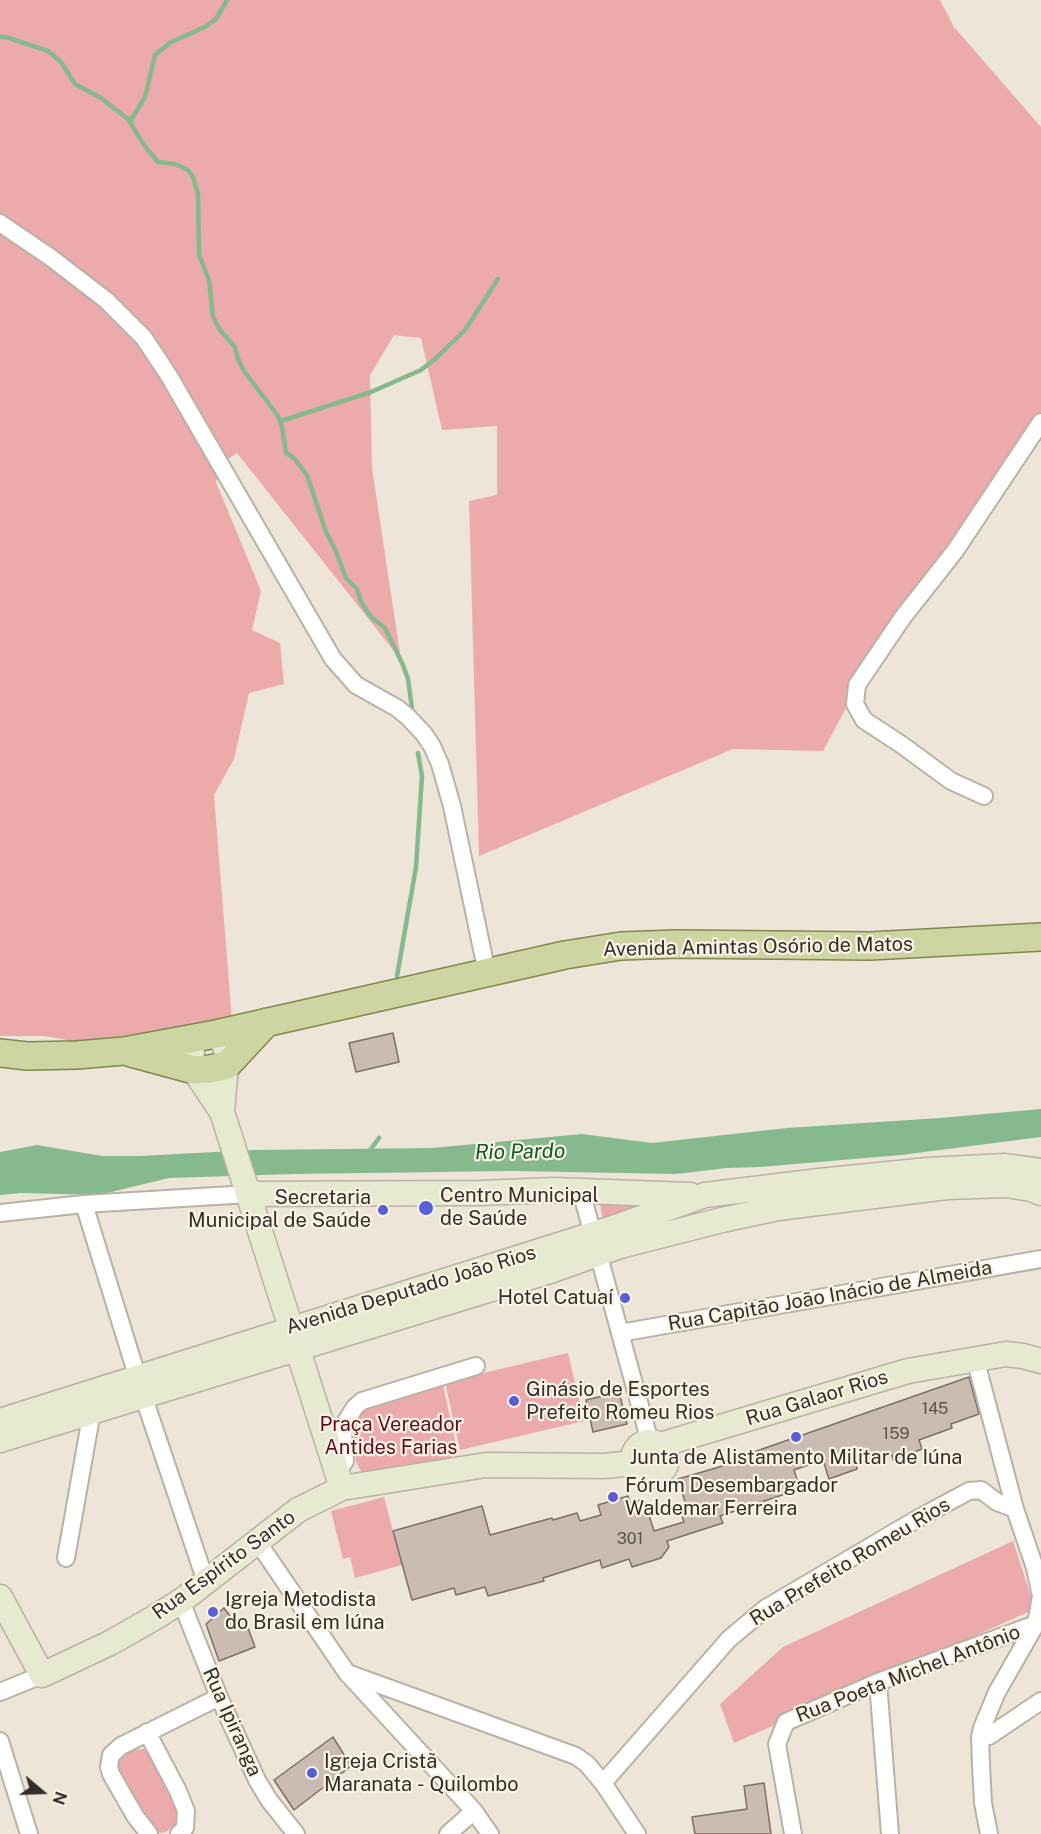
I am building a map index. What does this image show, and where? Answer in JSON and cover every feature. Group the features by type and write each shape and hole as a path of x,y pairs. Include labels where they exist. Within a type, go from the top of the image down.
{"main road":[{"name":"Avenida Amintas Osório de Matos","path":"124,1051 204,1036 584,951 621,946 677,944 870,946 1041,936"},
{"path":"0,1053 27,1056 124,1051 194,1070 227,1065 267,1022"}],"street":[{"path":"0,223 50,257 106,300 144,338 169,376 333,659 356,685 397,708 408,717 432,746 440,764 452,806 487,973"},
{"path":"984,796 951,781 864,720 855,704 857,685 903,618 955,551 1041,422"},
{"path":"223,1115 226,1048 204,1036 190,1055 194,1070 223,1115 339,1480"},
{"name":"Avenida Deputado João Rios","path":"0,1420 140,1385 595,1244 705,1195 928,1170 1005,1166 1041,1171"},
{"name":"Avenida Deputado João Rios","path":"595,1244 620,1246 778,1208 855,1197 968,1185 1006,1185 1041,1193"},
{"path":"0,1213 246,1187 581,1191 705,1195"},
{"path":"581,1191 620,1333 659,1448"},
{"path":"84,1204 140,1385 206,1582"},
{"name":"Rua Capitão João Inácio de Almeida","path":"620,1333 1041,1259"},
{"name":"Rua Galaor Rios","path":"339,1480 486,1465 596,1466 634,1463 640,1472 650,1475 660,1472 666,1464 659,1448 908,1371 1006,1354 1041,1361"},
{"path":"975,1358 1015,1509 1040,1586 1040,1604 1036,1624 986,1714 980,1737 983,1803 989,1834"},
{"path":"339,1480 345,1461 343,1438 345,1423 355,1407 362,1401 476,1366"},
{"name":"Avenida Deputado João Rios","path":"0,1440 92,1411 140,1385"},
{"path":"66,1558 92,1411"},
{"name":"Rua Espírito Santo","path":"42,1675 110,1643 181,1601 339,1480"},
{"name":"Rua Prefeito Romeu Rios","path":"603,1783 729,1640 766,1608 969,1491 981,1490 997,1502 1015,1509"},
{"path":"257,1541 347,1673 474,1811 490,1834"},
{"path":"0,1597 42,1675 0,1692"},
{"name":"Rua Ipiranga","path":"181,1601 219,1697 257,1780 269,1800 296,1834"},
{"name":"Rua Poeta Michel Antônio","path":"793,1834 777,1744 786,1722 878,1682 1036,1624"},
{"path":"347,1673 576,1756 587,1764 603,1783 634,1833"},
{"path":"878,1682 890,1834"},
{"path":"149,1834 135,1816 111,1774 109,1767 114,1750 219,1697"},
{"path":"980,1737 989,1737 1041,1701"},
{"path":"147,1732 186,1811 185,1828 179,1834"},
{"path":"0,1741 29,1834"},
{"path":"448,1834 474,1811"}],"green space":[{"path":"0,0 940,0 954,27 1041,127 1041,425 855,691 823,751 733,749 479,856 469,501 497,495 497,426 442,430 421,338 394,335 370,375 372,468 401,660 237,453 222,463 216,482 261,591 252,630 280,643 284,684 249,693 234,759 214,795 232,1021 85,1047 63,1039 44,1036 0,1036"},
{"path":"599,1200 666,1202 604,1224"},
{"name":"Ginásio de Esportes Prefeito Romeu Rios","path":"568,1353 584,1421 460,1450 445,1382"},
{"name":"Praça Vereador Antides Farias","path":"443,1385 458,1455 379,1477 362,1473 348,1435 353,1417 369,1405"},
{"path":"384,1497 402,1565 355,1578 350,1557 343,1559 331,1511"},
{"path":"1013,1541 1035,1609 734,1743 720,1704 783,1647"},
{"path":"144,1749 153,1756 181,1815 178,1824 166,1832 158,1833 119,1774 118,1762 132,1750"}],"water":[{"name":"Rio Pardo","path":"1041,1109 1041,1137 901,1155 676,1174 512,1171 293,1174 169,1178 99,1195 21,1193 0,1195 0,1152 37,1145 102,1156 140,1156 252,1150 432,1148 582,1134 652,1143 787,1128"}],"building":[{"path":"393,1033 399,1062 356,1072 349,1043"},
{"path":"969,1377 979,1414 951,1424 952,1428 919,1440 922,1449 893,1460 892,1455 883,1458 882,1454 856,1464 857,1469 829,1479 823,1460 794,1470 800,1489 720,1516 723,1523 667,1541 669,1547 661,1558 632,1567 629,1559 602,1568 600,1560 543,1578 544,1581 488,1596 485,1587 456,1595 454,1588 412,1600 393,1531 482,1506 490,1535 577,1513 580,1521 601,1515 598,1505 628,1496 630,1503 644,1499 654,1531 684,1522 679,1507 686,1505 678,1479 726,1465 725,1462"},
{"path":"619,1392 627,1424 593,1432 586,1400"},
{"path":"224,1608 236,1624 245,1620 255,1647 219,1661 206,1624"},
{"name":"Igreja Cristã Maranata - Quilombo","path":"333,1737 351,1766 294,1810 274,1780"},
{"path":"764,1783 771,1834 695,1834 692,1817 747,1809 744,1786"}],"waterway":[{"path":"130,122 145,97 155,55 171,42 205,27 216,19 227,0"},
{"path":"0,37 48,51 61,62 75,84 101,98 128,119 158,162 175,164 188,170 193,177 198,194 199,255 209,280 213,317 220,330 235,347 244,371 278,416 286,453 294,458 307,475 326,532 346,578 357,589 361,602 371,617 385,628 408,679 413,716"},
{"path":"281,421 371,392 421,370 465,330 498,279"},
{"path":"397,976 416,867 422,776 418,753"},
{"path":"368,1153 379,1138"}],"place":[{"name":"Centro Municipal de Saúde","path":"426,1208"},
{"name":"Secretaria Municipal de Saúde","path":"383,1210"},
{"name":"Hotel Catuaí","path":"625,1298"},
{"name":"Ginásio de Esportes Prefeito Romeu Rios","path":"514,1401"},
{"name":"Junta de Alistamento Militar de Iúna","path":"796,1437"},
{"name":"Fórum Desembargador Waldemar Ferreira","path":"613,1497"},
{"name":"Igreja Metodista do Brasil em Iúna","path":"213,1612"},
{"name":"Igreja Cristã Maranata - Quilombo","path":"312,1773"}]}
